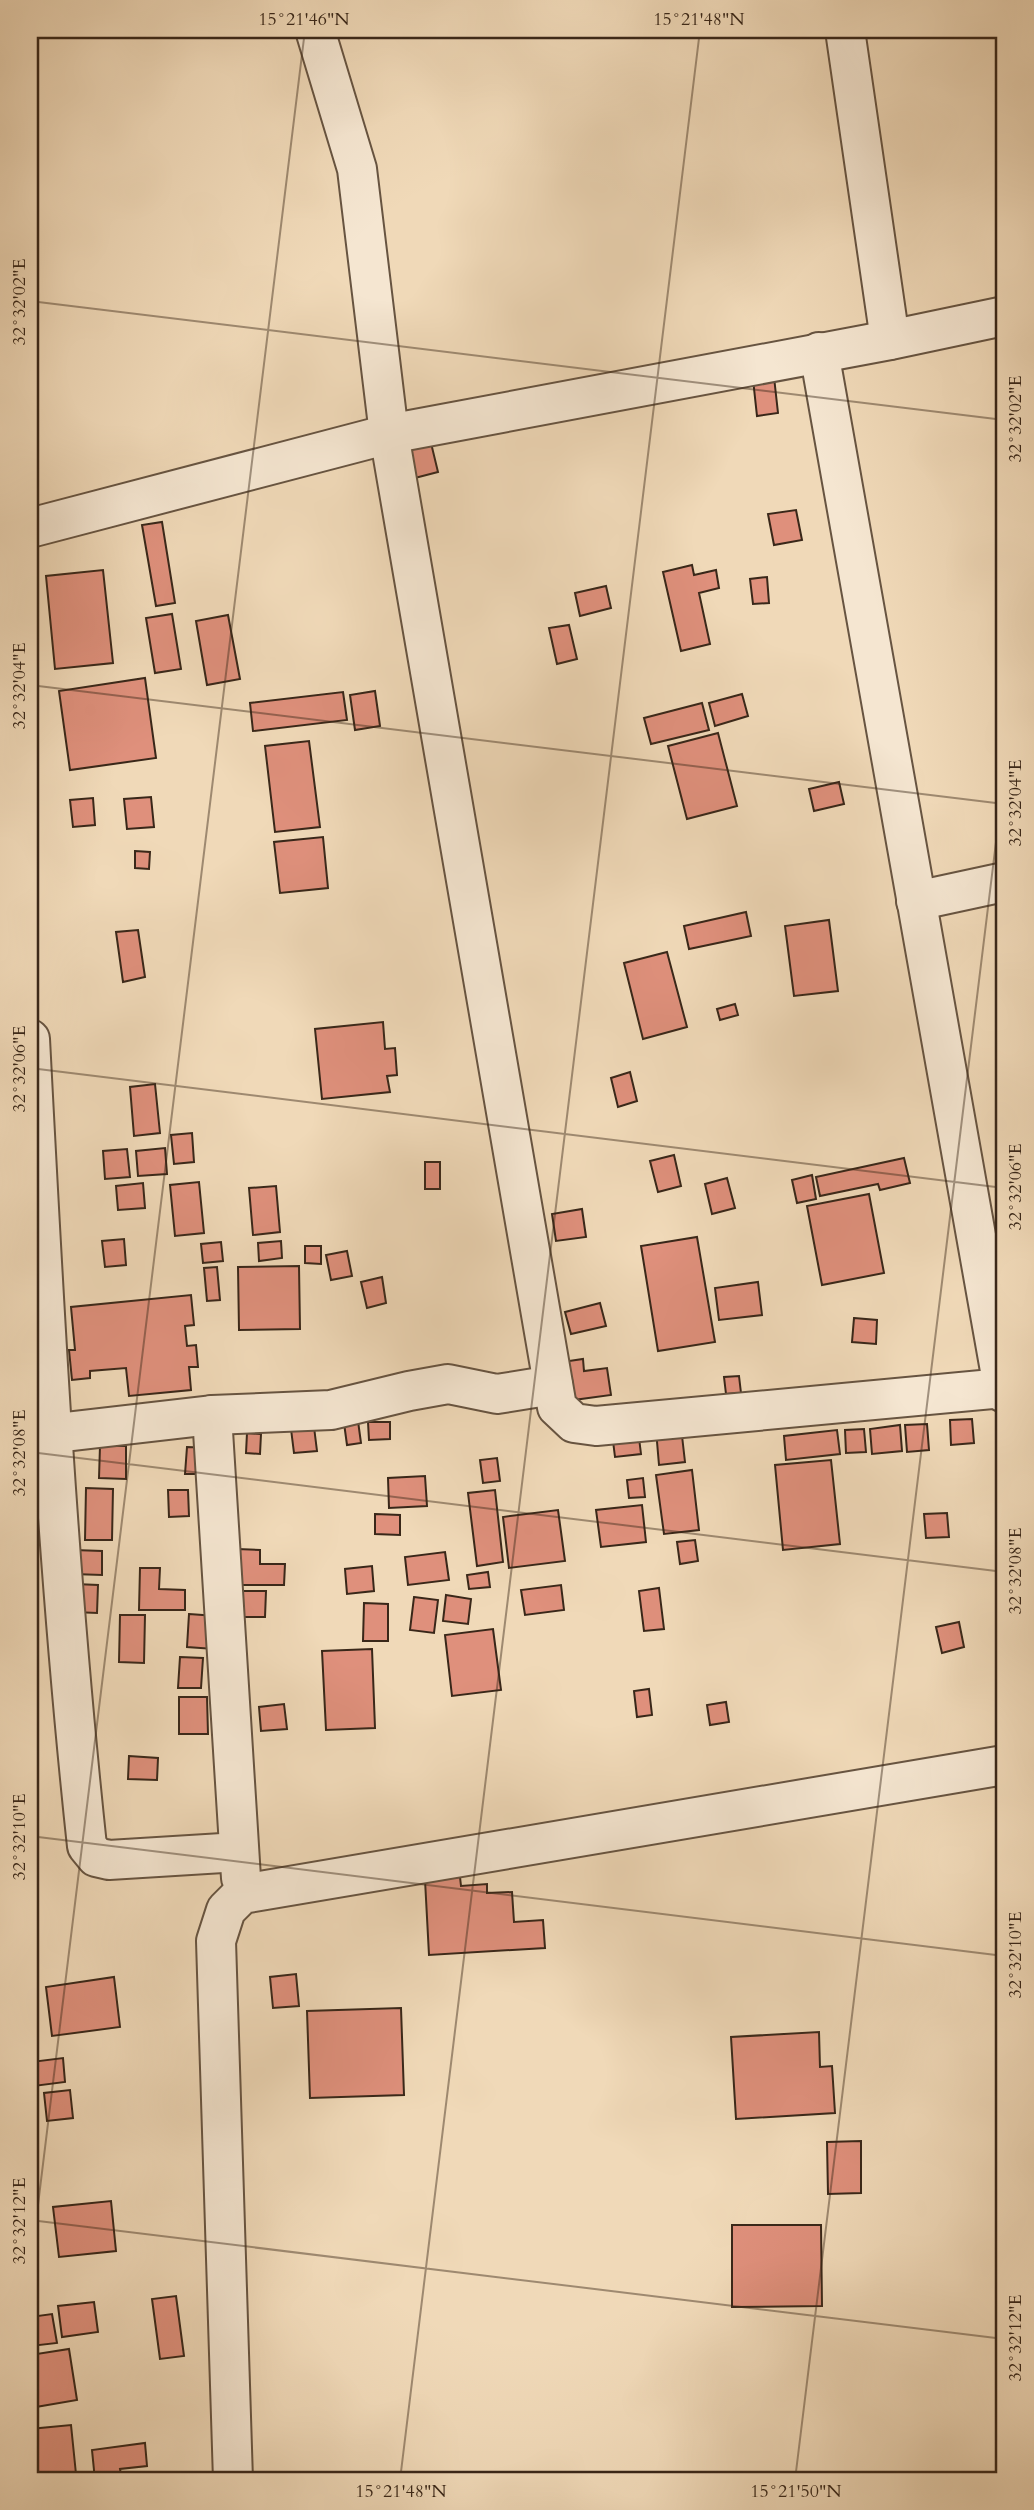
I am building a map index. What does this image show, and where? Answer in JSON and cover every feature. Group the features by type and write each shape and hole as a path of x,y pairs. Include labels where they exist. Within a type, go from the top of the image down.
{"street":[{"path":"315,30 357,169 388,434 557,1407 574,1423 596,1426 1004,1390 819,352"},
{"path":"845,30 890,340"},
{"path":"30,527 388,434 890,340 1004,316"},
{"path":"916,901 1004,883"},
{"path":"30,1039 40,1435 87,1846 96,1857 109,1860 239,1852"},
{"path":"40,1435 212,1415 331,1410 448,1384 497,1394 553,1385"},
{"path":"212,1415 242,1894"},
{"path":"233,2480 216,1941 226,1910 242,1894 1004,1765"}],"building":[{"path":"773,368 778,413 757,416 752,370"},
{"path":"431,443 438,472 411,479 404,450"},
{"path":"796,510 802,540 774,545 768,514"},
{"path":"162,522 175,603 156,606 142,525"},
{"path":"692,565 694,575 716,570 719,588 699,593 710,644 681,651 663,572"},
{"path":"103,570 113,663 55,669 46,576"},
{"path":"767,577 769,603 753,604 750,579"},
{"path":"606,586 611,608 580,616 575,593"},
{"path":"172,614 181,669 155,673 146,618"},
{"path":"228,615 240,679 207,685 196,621"},
{"path":"569,625 577,659 557,664 549,628"},
{"path":"145,678 156,758 70,770 59,691"},
{"path":"375,691 380,726 355,730 350,695"},
{"path":"343,692 347,720 253,731 250,703"},
{"path":"742,694 748,716 715,726 709,703"},
{"path":"702,703 709,730 651,744 644,718"},
{"path":"718,733 737,806 687,819 668,746"},
{"path":"309,741 320,827 275,832 265,746"},
{"path":"839,782 844,804 814,811 809,789"},
{"path":"151,797 154,827 127,829 124,799"},
{"path":"93,798 95,825 73,827 70,800"},
{"path":"323,837 328,888 280,893 274,842"},
{"path":"135,851 150,852 149,869 135,868"},
{"path":"746,912 751,936 689,949 684,926"},
{"path":"829,920 838,991 794,996 785,926"},
{"path":"138,930 145,977 123,982 116,932"},
{"path":"667,952 687,1027 643,1039 624,963"},
{"path":"735,1004 738,1015 720,1020 717,1009"},
{"path":"383,1022 385,1049 395,1048 397,1075 387,1076 390,1092 322,1099 315,1029"},
{"path":"630,1072 637,1101 618,1107 611,1078"},
{"path":"155,1084 160,1133 134,1136 130,1087"},
{"path":"192,1133 194,1162 174,1164 171,1135"},
{"path":"165,1148 167,1174 138,1176 136,1151"},
{"path":"127,1149 130,1177 105,1179 103,1151"},
{"path":"674,1155 681,1186 658,1192 650,1161"},
{"path":"904,1158 910,1183 880,1190 878,1184 820,1196 816,1177"},
{"path":"425,1162 440,1162 440,1189 425,1189"},
{"path":"812,1175 816,1199 797,1203 792,1180"},
{"path":"727,1178 735,1208 712,1214 705,1184"},
{"path":"199,1182 204,1233 175,1236 170,1185"},
{"path":"143,1183 145,1208 118,1210 116,1186"},
{"path":"276,1186 280,1232 253,1235 249,1188"},
{"path":"869,1194 884,1273 822,1285 807,1206"},
{"path":"582,1209 586,1237 556,1241 552,1214"},
{"path":"697,1237 715,1342 658,1351 641,1246"},
{"path":"124,1239 126,1265 105,1267 102,1241"},
{"path":"281,1241 282,1258 259,1261 258,1243"},
{"path":"221,1242 223,1261 203,1263 201,1244"},
{"path":"305,1246 321,1246 321,1264 305,1263"},
{"path":"347,1251 352,1276 331,1280 326,1255"},
{"path":"299,1266 300,1329 239,1330 238,1267"},
{"path":"217,1267 220,1300 207,1301 204,1268"},
{"path":"382,1277 386,1303 367,1308 361,1282"},
{"path":"758,1282 762,1315 719,1320 715,1288"},
{"path":"191,1295 194,1325 185,1326 187,1346 196,1345 198,1367 189,1367 191,1390 129,1396 126,1368 90,1371 90,1378 72,1380 69,1350 75,1350 71,1307"},
{"path":"600,1303 606,1326 571,1334 565,1312"},
{"path":"854,1318 877,1320 876,1344 852,1342"},
{"path":"583,1359 584,1371 607,1368 611,1395 566,1401 562,1362"},
{"path":"739,1376 741,1393 726,1394 724,1377"},
{"path":"972,1419 974,1443 951,1445 950,1420"},
{"path":"358,1421 361,1443 347,1445 344,1423"},
{"path":"368,1422 390,1422 390,1439 369,1440"},
{"path":"927,1424 929,1450 907,1452 905,1425"},
{"path":"900,1425 902,1451 872,1454 870,1429"},
{"path":"314,1427 317,1451 294,1453 291,1429"},
{"path":"681,1427 685,1462 659,1465 656,1430"},
{"path":"864,1429 866,1452 846,1453 845,1430"},
{"path":"638,1430 641,1454 615,1457 612,1433"},
{"path":"837,1430 840,1454 786,1460 784,1436"},
{"path":"247,1433 261,1434 260,1454 246,1453"},
{"path":"100,1446 126,1446 126,1479 99,1478"},
{"path":"187,1447 209,1448 208,1474 185,1474"},
{"path":"497,1458 500,1481 483,1483 480,1460"},
{"path":"831,1460 840,1544 783,1550 775,1465"},
{"path":"692,1470 699,1530 664,1534 656,1475"},
{"path":"425,1476 427,1506 389,1508 388,1478"},
{"path":"643,1478 645,1497 629,1498 627,1480"},
{"path":"86,1488 113,1489 112,1540 85,1540"},
{"path":"168,1490 188,1490 189,1516 169,1517"},
{"path":"495,1490 503,1562 477,1566 468,1493"},
{"path":"642,1505 646,1542 601,1547 596,1510"},
{"path":"558,1510 565,1561 509,1568 503,1517"},
{"path":"947,1513 949,1537 926,1538 924,1514"},
{"path":"375,1514 400,1515 400,1535 375,1534"},
{"path":"695,1540 698,1561 680,1564 677,1542"},
{"path":"237,1549 260,1550 260,1564 285,1564 284,1585 236,1585"},
{"path":"74,1550 102,1551 102,1575 73,1574"},
{"path":"445,1552 449,1580 408,1585 405,1557"},
{"path":"372,1566 374,1591 347,1594 345,1569"},
{"path":"140,1568 160,1568 159,1589 185,1590 185,1610 139,1610"},
{"path":"488,1572 490,1587 469,1589 467,1575"},
{"path":"75,1584 98,1585 97,1613 74,1612"},
{"path":"561,1585 564,1610 525,1615 521,1590"},
{"path":"659,1588 664,1629 644,1631 639,1591"},
{"path":"232,1591 266,1591 265,1617 231,1617"},
{"path":"446,1595 471,1599 468,1624 443,1621"},
{"path":"414,1597 438,1600 434,1633 410,1630"},
{"path":"364,1603 388,1604 388,1641 363,1641"},
{"path":"189,1614 216,1616 214,1649 187,1647"},
{"path":"120,1615 145,1615 144,1663 119,1662"},
{"path":"959,1622 964,1647 942,1653 936,1627"},
{"path":"493,1629 501,1690 452,1696 445,1635"},
{"path":"372,1649 375,1728 326,1730 322,1651"},
{"path":"180,1657 203,1658 201,1688 178,1688"},
{"path":"649,1689 652,1715 637,1717 634,1691"},
{"path":"179,1697 207,1697 208,1734 179,1734"},
{"path":"726,1702 729,1722 710,1725 707,1705"},
{"path":"284,1704 287,1729 261,1731 259,1707"},
{"path":"129,1756 158,1758 157,1780 128,1779"},
{"path":"460,1877 461,1886 487,1884 487,1893 512,1892 514,1922 543,1920 545,1948 429,1955 425,1880"},
{"path":"30,1889 35,1977 30,1977"},
{"path":"296,1974 299,2006 273,2008 270,1977"},
{"path":"114,1977 120,2027 52,2036 46,1987"},
{"path":"401,2008 404,2095 310,2098 307,2011"},
{"path":"819,2032 820,2067 832,2066 835,2113 736,2119 731,2037"},
{"path":"63,2058 65,2082 34,2086 31,2062"},
{"path":"70,2090 73,2118 47,2121 44,2093"},
{"path":"861,2141 861,2193 828,2194 827,2142"},
{"path":"111,2201 116,2251 59,2257 53,2207"},
{"path":"732,2225 821,2225 822,2306 732,2307"},
{"path":"176,2296 184,2356 160,2359 152,2299"},
{"path":"94,2302 98,2332 62,2337 58,2306"},
{"path":"52,2314 57,2343 31,2346 30,2317"},
{"path":"69,2349 77,2400 30,2408 30,2355"},
{"path":"71,2425 76,2474 30,2479 30,2429"},
{"path":"145,2443 147,2466 120,2469 122,2480 95,2480 92,2450"}]}
